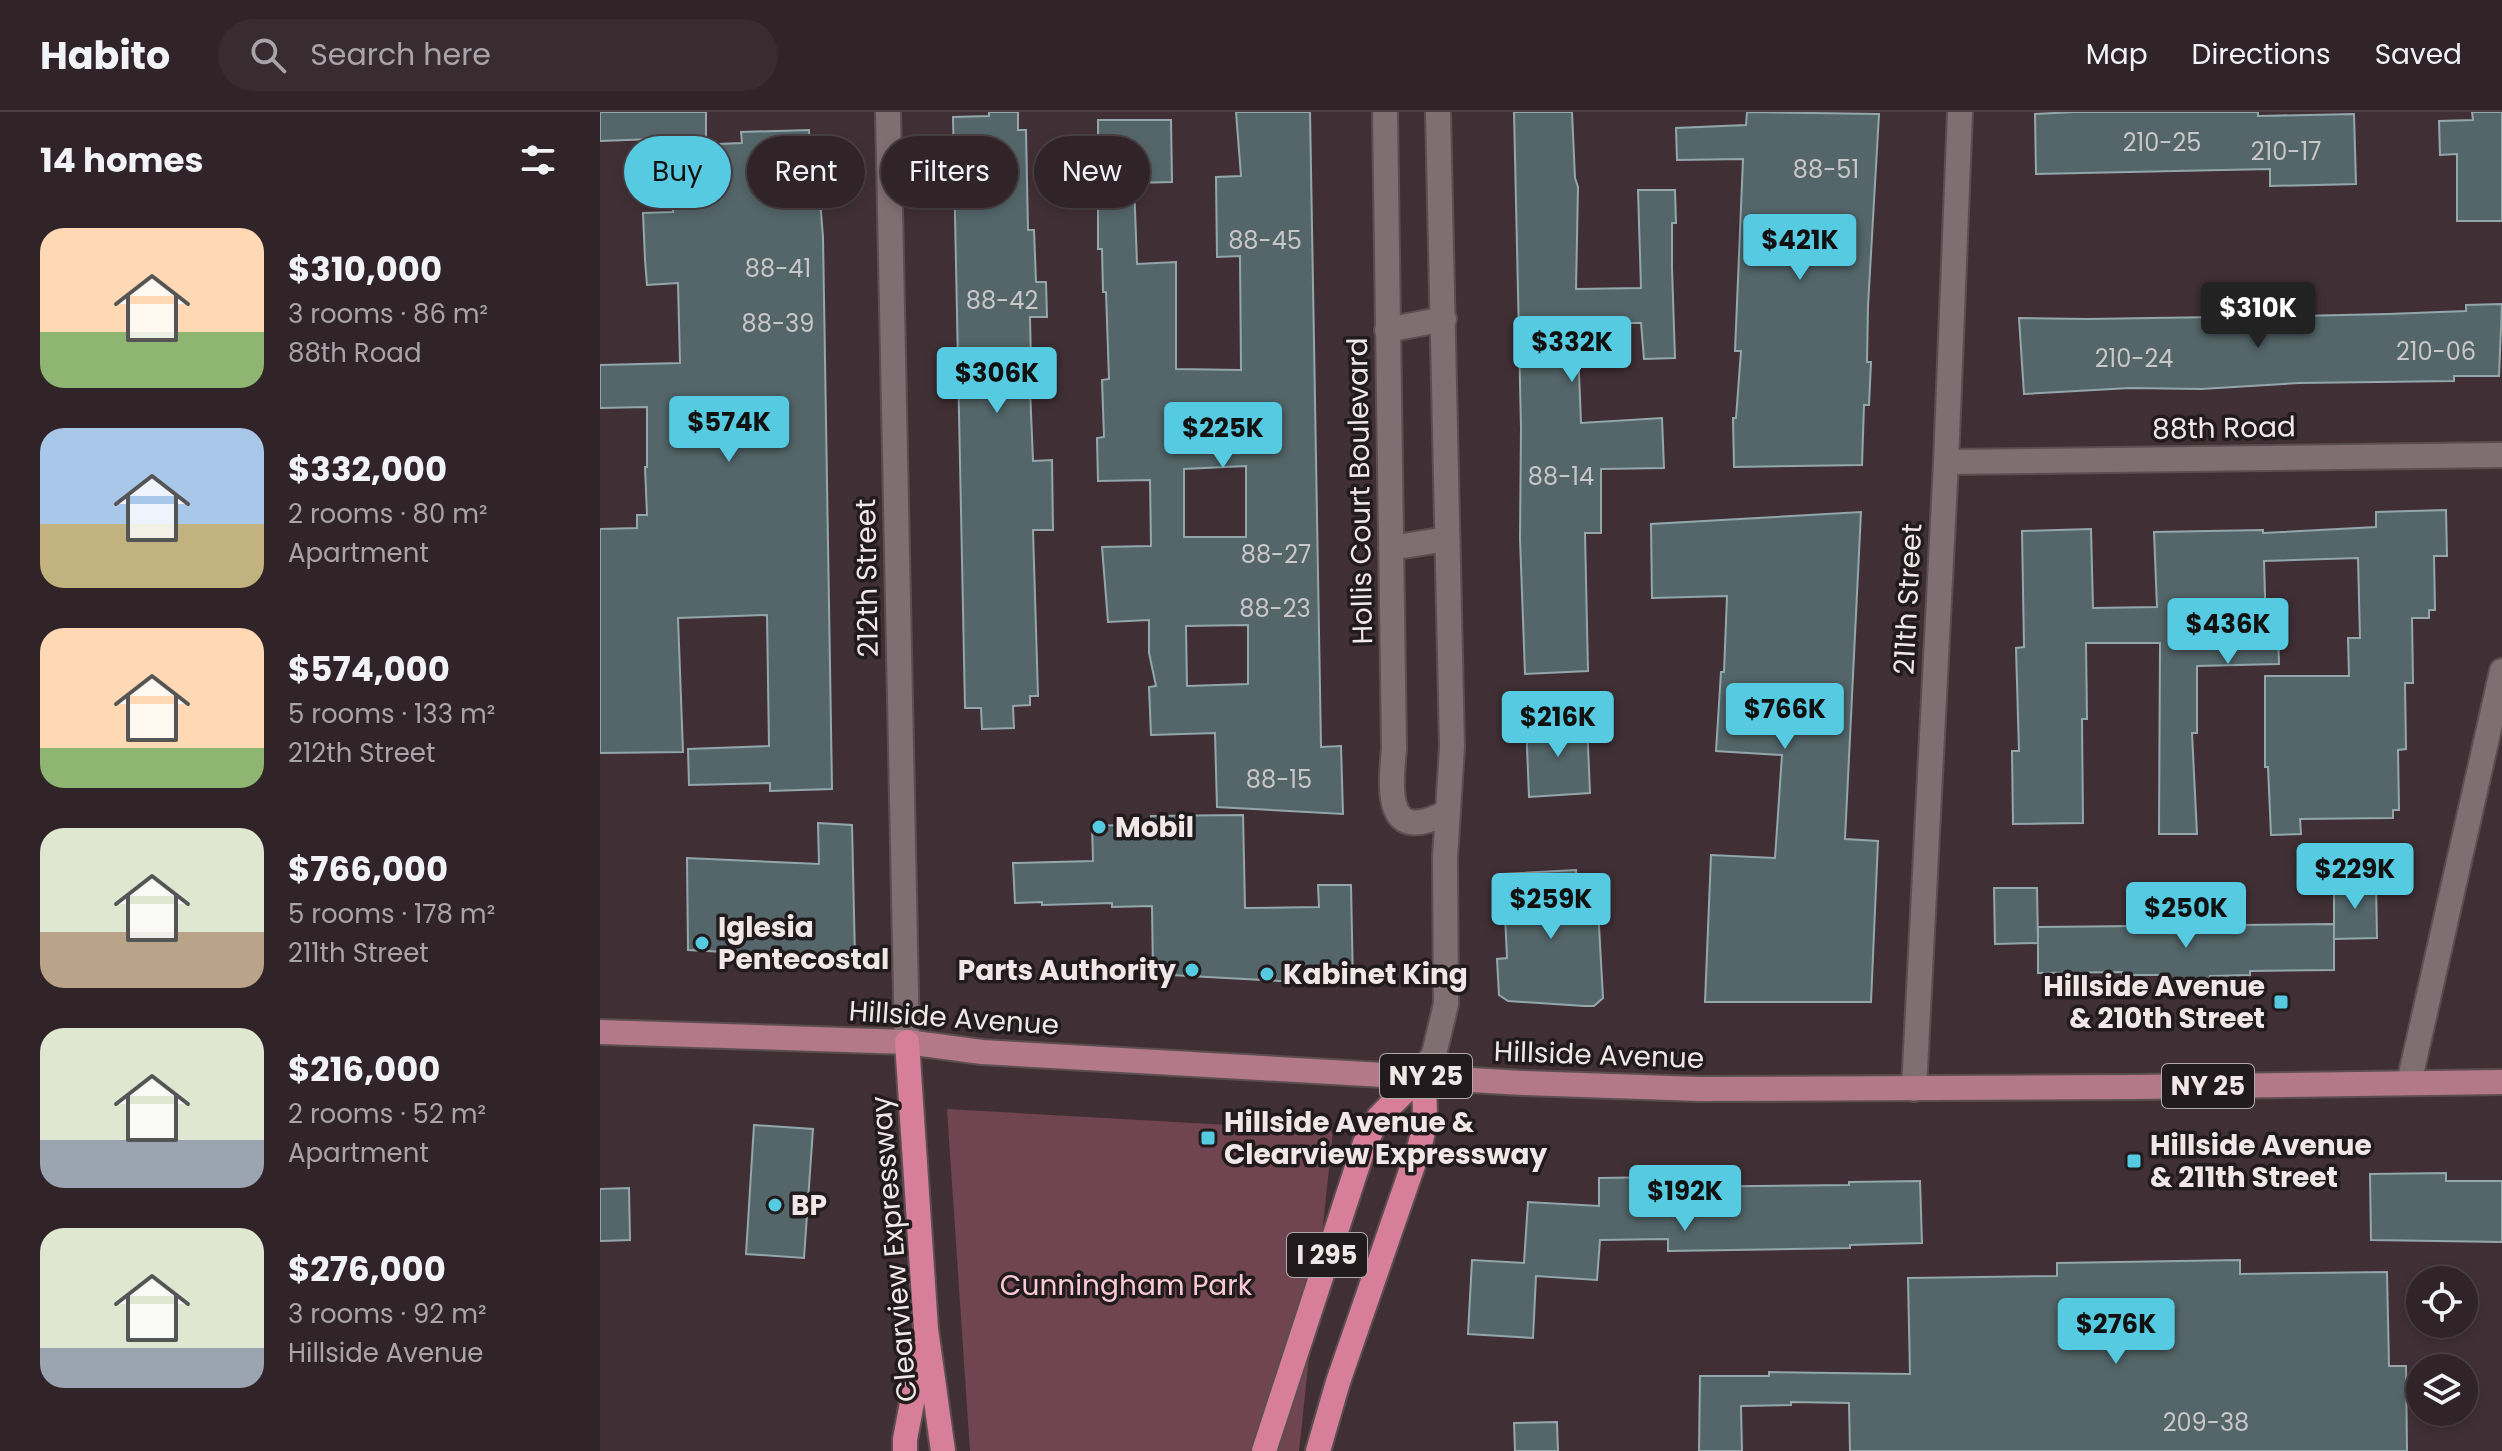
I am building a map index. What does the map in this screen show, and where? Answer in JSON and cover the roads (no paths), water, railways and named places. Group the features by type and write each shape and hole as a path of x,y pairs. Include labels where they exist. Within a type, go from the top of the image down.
{"highway":[{"name":"Clearview Expressway","path":"907,1042 926,1329 943,1451"},
{"name":"I 295","path":"1264,1451 1365,1143 1379,1117 1420,1076"},
{"path":"1318,1451 1338,1382 1420,1145 1426,1099 1420,1076"},
{"path":"905,1451 926,1329"}],"main road":[{"name":"212th Street","path":"888,112 907,1042"},
{"name":"Hollis Court Boulevard","path":"1385,112 1394,749 1392,801 1396,811 1415,823 1430,821 1447,812"},
{"path":"1420,1076 1434,1054 1446,1004 1447,812 1452,747 1438,112"},
{"name":"211th Street","path":"1914,1089 1946,462 1960,112"},
{"path":"1387,330 1444,319"},
{"name":"88th Road","path":"1946,462 2502,455"},
{"path":"1391,548 1447,539"},
{"path":"2409,1083 2502,671"},
{"name":"Hillside Avenue","path":"600,1032 907,1042 982,1052 1655,1088 1914,1089 2502,1082"}],"place":[{"name":"Mobil","path":"1099,827"},
{"name":"Iglesia Pentecostal","path":"702,943"},
{"name":"Parts Authority","path":"1192,970"},
{"name":"Kabinet King","path":"1267,974"},
{"name":"Hillside Avenue & 210th Street","path":"2281,1002"},
{"name":"Hillside Avenue & Clearview Expressway","path":"1208,1138"},
{"name":"Hillside Avenue & 211th Street","path":"2134,1161"},
{"name":"BP","path":"775,1205"}],"park label":[{"name":"Cunningham Park","path":"1126,1285"}]}
